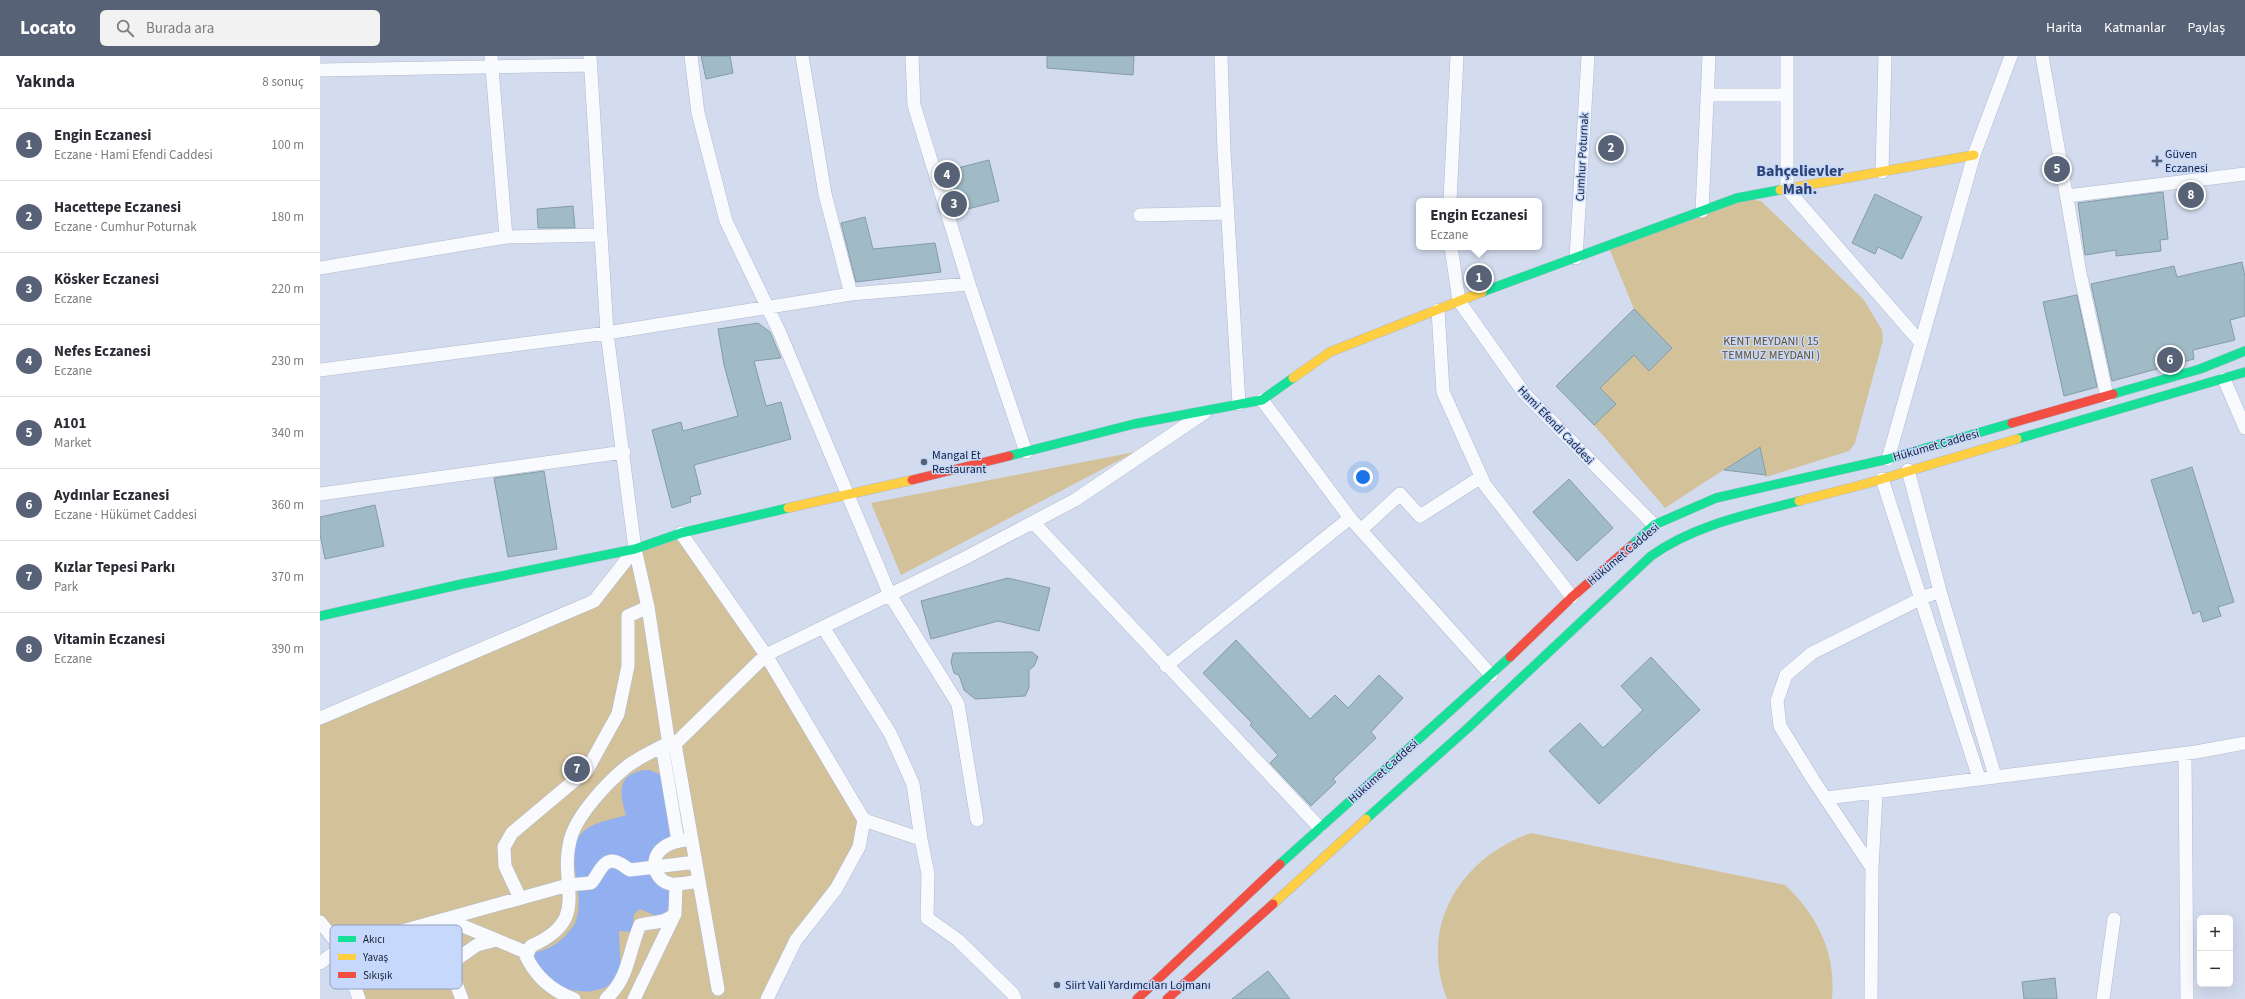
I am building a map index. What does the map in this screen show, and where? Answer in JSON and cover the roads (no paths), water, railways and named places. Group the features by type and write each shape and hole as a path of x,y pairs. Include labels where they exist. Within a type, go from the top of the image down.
{"main road":[{"path":"320,616 462,584 635,549 681,533 848,495 1134,424 1262,400 1330,352 1459,301 1737,198 1974,155"},
{"name":"Hükümet Caddesi","path":"1138,999 1319,827 1491,675 1572,597 1654,525 1716,498 1888,460 2200,369 2245,351"},
{"path":"1167,999 1474,722 1651,556 1672,541 1775,506 1882,479 1908,470 2245,372"}],"street":[{"path":"691,56 698,113 726,221 768,308 890,595 958,704 977,820"},
{"path":"802,56 825,194 850,294"},
{"path":"912,56 914,105 969,284 1026,452"},
{"path":"1221,56 1239,404"},
{"path":"1450,198 1457,56"},
{"name":"Cumhur Poturnak","path":"1576,258 1588,56"},
{"path":"1702,211 1709,56"},
{"path":"1787,56 1787,189 1921,343"},
{"path":"1882,172 1885,56"},
{"path":"1888,460 1974,155 2011,56"},
{"path":"2042,56 2080,273 2107,396"},
{"path":"320,70 492,62 590,61 607,333 624,452 635,549 648,607 669,745 678,841"},
{"path":"492,62 506,237"},
{"path":"1707,95 1787,95"},
{"path":"2067,196 2245,174"},
{"path":"1140,215 1228,213"},
{"path":"320,268 506,237 600,236"},
{"name":"Hami Efendi Caddesi","path":"1451,250 1459,301 1524,393 1654,525"},
{"path":"320,370 607,333 850,294 969,284"},
{"path":"1438,310 1443,392 1481,477 1485,485 1572,597"},
{"path":"2224,379 2245,428"},
{"path":"1262,400 1350,518 1491,675"},
{"path":"574,999 548,986 532,969 526,956 531,946 547,939 563,925 569,912 567,854 572,833 584,813 626,768 669,745 766,655 890,595 1075,500 1209,410"},
{"path":"320,494 624,452"},
{"path":"1908,470 1940,590 1995,776"},
{"path":"1361,530 1400,494 1420,516 1481,477"},
{"path":"1882,479 1980,778"},
{"path":"1166,666 1350,518"},
{"path":"1033,522 1166,666 1319,827"},
{"path":"681,533 766,655 864,820 859,847 836,889 796,940 767,999"},
{"path":"320,718 594,601 635,549"},
{"path":"1872,868 1780,726 1777,700 1786,674 1812,653 1940,590"},
{"path":"520,898 504,866 504,847 512,833 587,770 618,714 628,666 628,616 648,607"},
{"path":"823,627 890,733 913,784 928,874 927,918 958,940 1013,994 1015,999"},
{"path":"1826,798 1876,793 1995,776 2185,754 2245,743"},
{"path":"669,745 692,839 718,989"},
{"path":"2185,754 2187,999"},
{"path":"1871,999 1872,868 1876,793"},
{"path":"864,820 921,838"},
{"path":"692,839 678,841 664,847 656,858 655,867 658,876 663,881 676,884 699,881"},
{"path":"424,925 568,885 591,883 602,865 610,862 619,862 630,870 696,862"},
{"path":"634,999 675,914 676,884"},
{"path":"606,999 615,991 628,968 634,937 640,925 650,922 662,923 675,914"},
{"path":"446,919 460,925"},
{"path":"2103,999 2114,919"},
{"path":"320,922 330,934"},
{"path":"462,926 528,953"},
{"path":"462,956 477,945 496,940"},
{"path":"320,963 330,956"},
{"path":"628,968 634,999"},
{"path":"356,989 359,999"},
{"path":"458,989 462,999"}],"water":[{"path":"643,770 650,770 661,775 672,842 651,854 648,865 672,888 670,905 659,917 640,909 634,914 632,932 619,931 620,970 613,982 605,988 595,991 572,990 562,987 552,982 541,972 534,960 535,953 545,950 559,942 570,931 575,923 579,899 574,859 575,846 579,836 592,826 626,815 622,800 622,787 624,781 634,773"}],"place":[{"name":"Hacettepe Eczanesi","path":"1611,148"},
{"name":"Güven Eczanesi","path":"2157,161"},
{"name":"A101","path":"2057,169"},
{"name":"Nefes Eczanesi","path":"947,175"},
{"name":"Vitamin Eczanesi","path":"2191,195"},
{"name":"Kösker Eczanesi","path":"954,204"},
{"name":"Engin Eczanesi","path":"1479,278"},
{"name":"Aydınlar Eczanesi","path":"2170,360"},
{"name":"Mangal Et Restaurant","path":"924,462"},
{"name":"Kızlar Tepesi Parkı","path":"577,769"},
{"name":"Siirt Vali Yardımcıları Lojmanı","path":"1057,985"}],"district":[{"name":"Bahçelievler Mah.","path":"1800,179"}],"park label":[{"name":"KENT MEYDANI ( 15 TEMMUZ MEYDANI )","path":"1771,348"}]}
